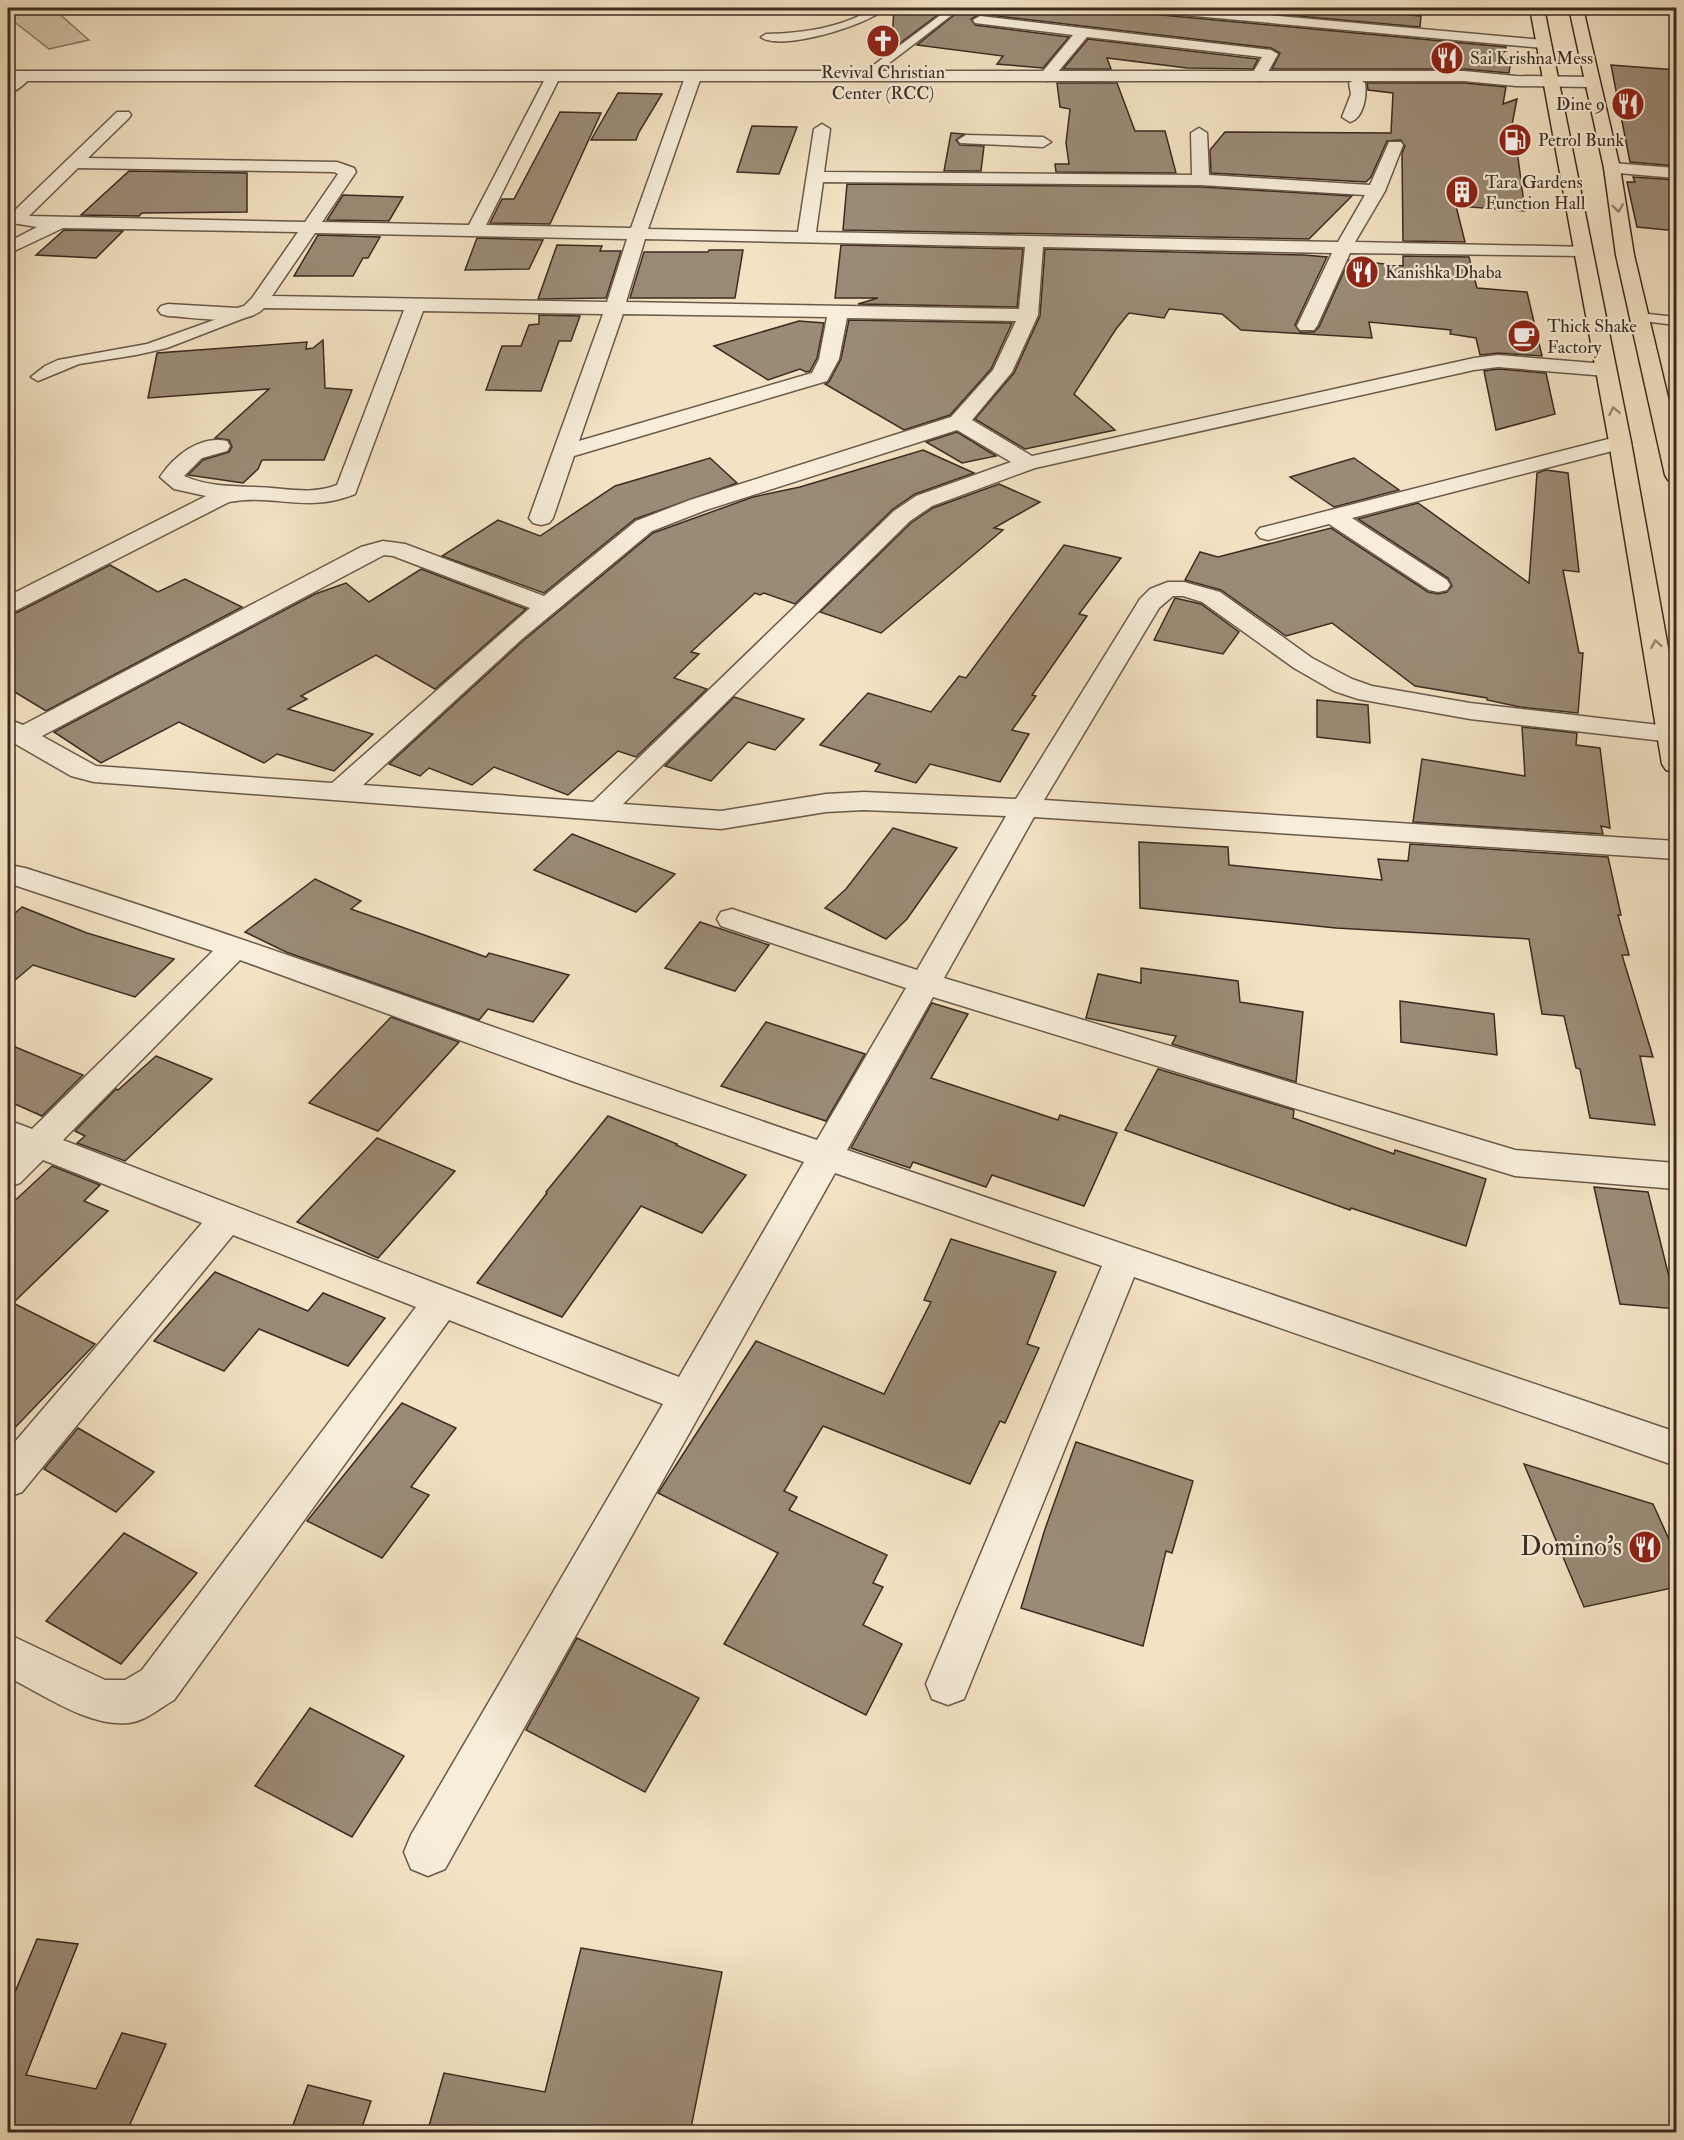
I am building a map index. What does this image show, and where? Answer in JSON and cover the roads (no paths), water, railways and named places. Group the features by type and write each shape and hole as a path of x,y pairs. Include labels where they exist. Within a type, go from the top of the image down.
{"main road":[{"path":"1537,8 1553,82 1620,442 1674,749"},
{"path":"1576,8 1612,168 1625,255 1677,475"}],"street":[{"path":"1151,8 1544,44"},
{"path":"980,20 1083,32 1277,45"},
{"path":"1259,76 1277,45 1295,21"},
{"path":"1047,76 1083,32"},
{"path":"8,76 693,77 715,74 998,79 1047,76 1476,76 1516,81"},
{"path":"475,230 554,75"},
{"path":"8,88 24,76"},
{"path":"693,77 715,81 998,79 1591,82"},
{"path":"541,518 693,77"},
{"path":"1350,117 1359,94 1357,82"},
{"path":"15,222 123,115"},
{"path":"806,237 822,129"},
{"path":"1199,133 1201,180"},
{"path":"966,140 1201,180 1376,191"},
{"path":"1306,326 1342,248 1376,191 1395,145"},
{"path":"814,177 1042,153"},
{"path":"74,163 344,168 348,172 255,308 242,314 168,310"},
{"path":"1612,168 1677,173"},
{"path":"15,222 1583,251"},
{"path":"8,249 59,223"},
{"path":"340,791 513,634 644,526 698,505 959,422 1002,372 1028,315 1034,242"},
{"path":"259,302 1028,315"},
{"path":"8,605 211,502 233,494 248,492 322,499 347,489 416,304"},
{"path":"564,452 820,377 829,359 838,313"},
{"path":"599,812 902,516 924,501 1029,463 1474,364 1498,361 1606,370"},
{"path":"959,422 1029,463"},
{"path":"1268,534 1620,442"},
{"path":"219,446 194,453 171,477 174,481 183,484 233,494"},
{"path":"1334,517 1438,585"},
{"path":"15,732 369,552 383,548 397,549 548,606"},
{"path":"428,1852 1025,808 1149,604 1159,594 1168,589 1184,590 1211,597 1311,668 1342,685 1367,693 1674,749"},
{"path":"15,732 81,770 94,774 599,812 721,820 826,803 864,801 1025,808 1677,850"},
{"path":"15,875 235,947 595,1077 1677,1449"},
{"path":"732,920 926,984 1515,1163 1677,1176"},
{"path":"8,1173 22,1139 235,947"},
{"path":"22,1139 688,1397"},
{"path":"8,1479 227,1218"},
{"path":"948,1684 1123,1259"},
{"path":"8,1655 102,1701 130,1702 158,1685 441,1302"}],"lane":[{"path":"766,37 828,33 881,8"},
{"path":"867,75 956,8"},
{"path":"38,377 56,365 128,353 165,344 218,321 242,314"},
{"path":"1639,317 1677,321"}],"place":[{"name":"Revival Christian Center (RCC)","path":"883,41"},
{"name":"Sai Krishna Mess","path":"1447,58"},
{"name":"Dine 9","path":"1628,104"},
{"name":"Petrol Bunk","path":"1515,140"},
{"name":"Tara Gardens Function Hall","path":"1462,192"},
{"name":"Kanishka Dhaba","path":"1362,272"},
{"name":"Thick Shake Factory","path":"1524,336"},
{"name":"Domino's","path":"1645,1547"}]}
